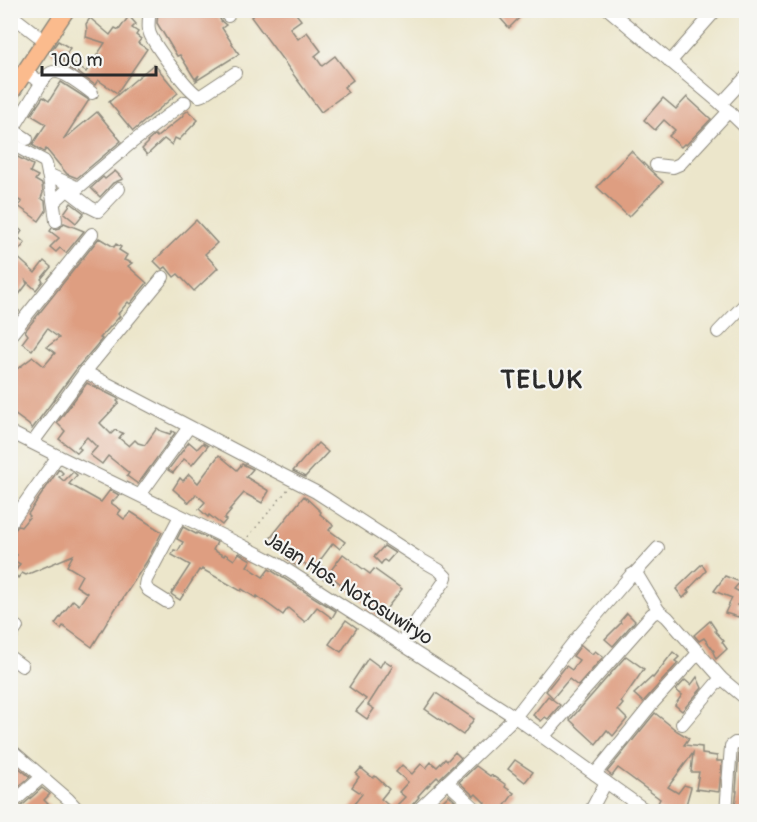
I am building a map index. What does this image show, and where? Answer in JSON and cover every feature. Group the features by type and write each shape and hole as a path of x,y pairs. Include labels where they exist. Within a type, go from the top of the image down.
{"highway":[{"path":"10,93 37,35 53,10"},
{"path":"18,74 66,10"}],"street":[{"path":"150,10 150,32 192,93 202,95 235,73"},
{"path":"609,10 747,128"},
{"path":"670,62 716,10"},
{"path":"10,14 37,35"},
{"path":"27,139 16,132 15,126 50,73 59,73 92,93"},
{"path":"18,74 42,82"},
{"path":"656,165 673,167 680,164 725,108 747,76"},
{"path":"725,108 747,88"},
{"path":"48,174 78,188 185,102"},
{"path":"10,143 46,164 56,221"},
{"path":"54,202 69,190 98,211 118,189"},
{"path":"10,336 92,234"},
{"path":"33,442 163,277"},
{"path":"718,332 747,303"},
{"path":"86,372 316,492 439,570 446,577 444,582 401,643"},
{"path":"140,495 189,427"},
{"name":"Jalan Hos. Notosuwiryo","path":"10,432 276,563 544,736 648,812"},
{"path":"10,524 58,456"},
{"path":"167,602 148,590 145,585 180,516"},
{"path":"417,812 514,717 576,639 631,575 658,548"},
{"path":"635,573 659,611 721,678 747,699"},
{"path":"544,736 652,614 659,611"},
{"path":"595,774 646,711 699,652"},
{"path":"10,657 22,666"},
{"path":"682,724 721,678"},
{"path":"726,812 731,746 735,743 747,743"},
{"path":"11,750 77,810"},
{"path":"10,805 42,777"},
{"path":"447,782 479,812"},
{"path":"590,812 606,782"}],"path":[{"path":"241,545 295,481"}],"building":[{"path":"158,10 216,10 221,21 226,25 222,28 239,54 196,81 199,75 195,79 180,55 177,56 157,23"},
{"path":"260,10 293,10 301,20 290,28 298,39 307,32 321,51 315,56 322,66 335,56 353,80 344,87 348,92 321,112 251,17"},
{"path":"493,10 527,10 509,28"},
{"path":"129,16 136,24 132,28 138,32 136,35 141,39 138,43 147,49 117,93 98,80 95,85 63,65 64,57 86,72 105,43 86,37 86,24 90,18 110,35 115,28 119,30"},
{"path":"58,41 70,48 63,60 50,52"},
{"path":"154,64 178,93 133,131 109,102"},
{"path":"61,82 89,100 63,140 97,112 121,141 77,178 67,174 46,149 44,152 32,145 46,124 31,115 43,97 49,101"},
{"path":"687,97 711,119 686,145 681,147 669,136 675,130 664,120 655,130 644,120 663,98 676,109"},
{"path":"189,110 198,120 179,140 175,138 172,145 164,139 147,155 142,149 147,142 155,135 157,137"},
{"path":"631,151 663,182 629,217 597,187"},
{"path":"10,153 33,165 30,172 38,176 35,180 42,184 41,198 45,201 46,211 39,221 18,206 22,202 10,195"},
{"path":"115,171 123,179 113,183 100,197 91,188 103,177 105,179"},
{"path":"71,203 84,213 76,223 64,213"},
{"path":"196,220 217,243 205,254 218,268 194,291 178,274 174,277 166,267 162,269 154,261"},
{"path":"10,223 22,231 18,237 25,243 15,255 35,273 44,261 51,267 41,279 43,281 36,290 26,281 27,284 11,305 19,311 15,317 10,314"},
{"path":"64,223 84,231 66,253 60,248 56,252 50,247 59,238 50,231 52,228 60,228"},
{"path":"99,238 114,247 116,244 121,247 119,250 127,255 124,260 132,263 128,266 147,283 130,304 128,302 118,314 120,316 100,338 102,339 32,429 10,411 10,372 33,357 44,366 55,353 47,347 59,338 47,329 32,350 22,343 28,335 25,331"},
{"path":"87,383 119,399 117,401 119,403 100,423 111,434 115,430 123,433 119,438 129,446 135,440 145,445 157,428 170,434 172,431 175,433 138,484 127,476 129,473 108,456 102,464 90,455 97,447 87,437 78,447 81,449 77,453 59,439 65,431 57,423"},
{"path":"189,442 197,449 203,443 208,446 192,465 184,459 173,473 168,470"},
{"path":"318,443 328,452 305,477 293,471"},
{"path":"219,455 237,470 242,464 253,469 246,477 269,491 262,503 244,493 229,510 231,511 222,525 199,509 205,502 196,494 189,503 173,489 180,478 183,481 189,474 198,483"},
{"path":"59,469 63,473 59,477 64,481 73,472 77,475 69,484 101,502 110,490 119,495 111,503 121,510 118,514 124,519 131,512 162,532 147,561 92,647 63,626 61,629 55,624 73,600 79,605 87,593 76,586 82,575 67,566 73,555 26,575 22,573 18,578 14,573 20,564 12,559 17,555 10,549 10,532 18,526 21,527 30,516 28,514"},
{"path":"304,496 333,525 329,530 345,542 340,549 333,543 318,563 330,572 324,579 302,562 298,567 286,558 289,553 280,545 278,548 268,541"},
{"path":"183,527 217,542 213,550 224,556 225,554 234,560 239,553 251,560 247,566 263,577 269,569 336,611 332,618 317,607 305,622 288,608 283,615 257,596 256,598 242,589 241,591 202,569 199,570 180,600 171,594 190,565 172,555 174,550 178,551 183,542 177,539"},
{"path":"384,546 395,553 387,562 384,560 381,564 374,557"},
{"path":"343,554 370,574 374,569 402,589 379,618 365,608 368,605 328,574"},
{"path":"702,564 706,571 683,598 676,589"},
{"path":"725,576 740,582 734,589 747,596 747,599 737,605 744,610 738,617 725,613 732,598 714,591"},
{"path":"627,613 635,621 613,646 605,639 621,623 620,621"},
{"path":"346,620 357,628 341,652 329,644"},
{"path":"710,621 727,649 716,659 714,651 704,638 699,641 694,635"},
{"path":"581,645 592,654 595,651 603,657 578,686 569,679 553,698 546,691 566,666 572,670 579,660 573,656"},
{"path":"673,652 679,657 675,661 678,663 643,702 634,694 653,678"},
{"path":"626,656 644,669 618,710 627,719 613,736 607,730 596,744 570,720"},
{"path":"368,658 380,667 384,660 393,666 368,705 374,709 367,719 356,711 366,699 349,687"},
{"path":"697,677 702,688 682,711 675,705 682,695 676,690 685,680 691,685"},
{"path":"436,693 474,719 463,735 425,709"},
{"path":"548,696 560,705 548,719 545,717 541,721 533,715"},
{"path":"655,713 689,738 684,745 702,747 702,754 717,756 717,761 722,761 719,792 696,789 699,772 691,772 693,753 668,787 678,793 684,785 691,787 684,812 663,812 656,807 660,799 618,768 612,776 607,772"},
{"path":"455,752 461,758 439,779 437,777 427,786 406,812 348,812 362,794 352,787 359,777 356,774 361,768 373,778 375,776 389,789 381,799 393,809 405,797 399,792 408,782 396,772 402,765 412,774 421,764 426,768 431,762 437,767"},
{"path":"739,752 747,753 747,812 734,812"},
{"path":"515,760 533,772 525,782 508,769"},
{"path":"10,762 30,777 10,794"},
{"path":"476,766 499,780 514,793 501,811 498,809 496,812 487,812 485,803 459,782"},
{"path":"42,788 50,794 44,800 56,812 15,812"},
{"path":"449,795 466,812 432,812"}],"district":[{"name":"TELUK","path":"542,379"}]}
